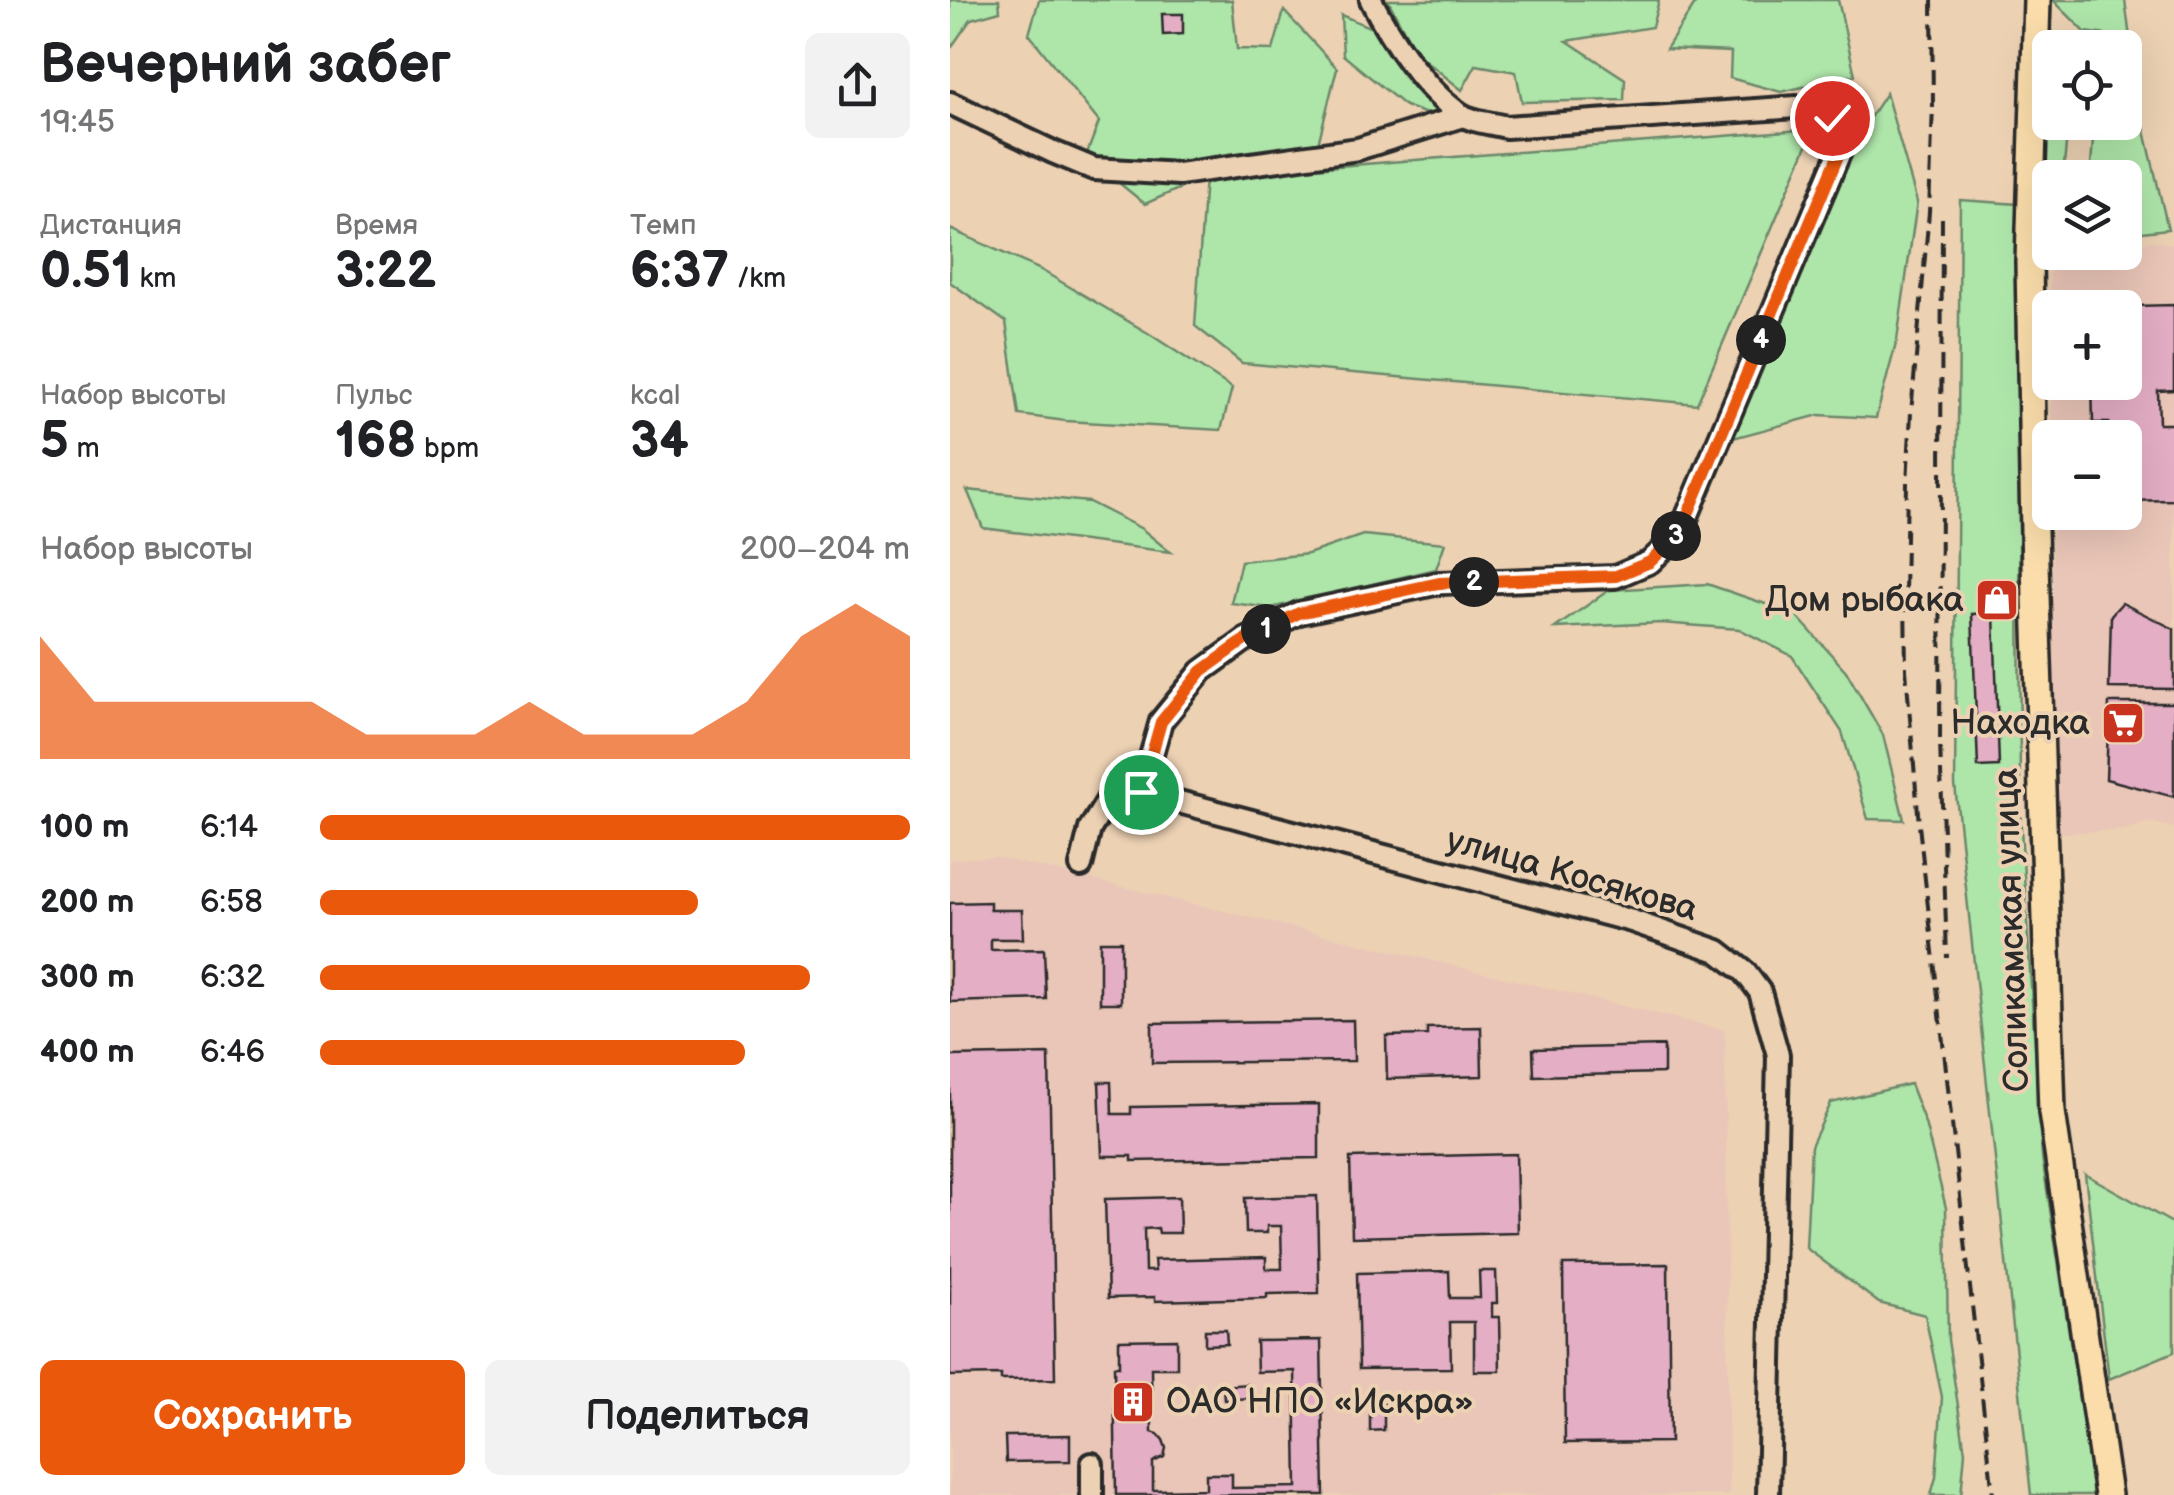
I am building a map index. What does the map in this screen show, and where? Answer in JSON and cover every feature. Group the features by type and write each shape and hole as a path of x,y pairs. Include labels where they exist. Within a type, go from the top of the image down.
{"main road":[{"name":"Соликамская улица","path":"2037,0 2030,301 2052,1112 2108,1495"}],"street":[{"path":"1081,866 1090,829 1113,792 1141,792 1161,722 1202,671 1245,640 1299,613 1439,583 1616,576 1650,562 1680,533 1841,149 1840,133 1832,118 1797,107 1506,127 1462,116 1391,39 1371,0"},
{"path":"950,103 1094,168 1179,174 1358,149 1462,116"},
{"name":"улица Косякова","path":"1141,792 1632,920 1718,951 1745,972 1760,992 1778,1055 1768,1495"},
{"path":"1092,1464 1092,1495"}],"shaded area":[{"path":"2142,242 2174,245 2174,828 2150,822 2124,830 2055,833 2052,530 2142,530 2142,420 2052,420 2051,400 2142,400 2142,290 2050,290 2050,270 2142,270"},
{"path":"996,857 1725,1030 1729,1495 950,1495 950,859"}],"green space":[{"path":"950,0 999,0 1000,11 971,19 950,49"},
{"path":"1039,0 1232,0 1237,49 1273,50 1284,11 1337,68 1312,168 1814,129 1697,404 1242,363 1195,326 1205,177 1145,204 1086,156 1099,122 1029,34"},
{"path":"1388,0 1659,0 1652,27 1567,41 1625,79 1624,100 1522,102 1516,72 1476,65 1462,90 1416,53"},
{"path":"1701,0 1838,0 1855,75 1781,92 1730,78 1731,52 1666,49"},
{"path":"2053,0 2125,0 2129,30 2083,30"},
{"path":"1341,15 1374,29 1410,80 1459,126 1405,106 1343,55"},
{"path":"1886,93 1917,202 1897,340 1876,418 1819,415 1726,440 1841,161"},
{"path":"2142,118 2168,229 2142,232 2142,160 2091,160 2093,140 2142,140"},
{"path":"2044,140 2066,140 2065,160 2044,160"},
{"path":"1960,200 2018,204 2020,813 2042,1157 2094,1495 2031,1495 1955,785"},
{"path":"950,229 1041,270 1232,388 1221,430 1019,415 1006,322 950,282"},
{"path":"967,490 1089,502 1142,529 1170,552 983,528"},
{"path":"1363,535 1445,543 1436,569 1271,608 1231,603 1241,561 1308,554"},
{"path":"1707,584 1795,614 1846,671 1883,735 1904,820 1868,819 1842,732 1792,656 1739,629 1661,623 1555,628 1609,590"},
{"path":"1910,1084 1925,1123 1946,1208 1948,1340 1965,1452 1961,1495 1931,1495 1942,1397 1925,1315 1879,1303 1806,1248 1811,1146 1831,1103"},
{"path":"2085,1174 2174,1224 2174,1352 2109,1379"}],"building":[{"path":"1162,14 1183,14 1183,34 1163,35"},
{"path":"2174,305 2174,390 2158,391 2159,424 2174,424 2174,500 2142,501 2142,420 2093,420 2092,400 2142,400 2142,306"},
{"path":"2122,603 2174,629 2174,689 2109,688 2111,615"},
{"path":"1994,613 1999,766 1978,767 1972,614"},
{"path":"2109,703 2174,703 2174,797 2106,779"},
{"path":"990,902 990,910 1022,910 1023,939 991,939 991,950 1044,949 1046,999 950,1002 950,903"},
{"path":"1100,941 1121,941 1121,1003 1100,1003"},
{"path":"1353,1020 1354,1061 1152,1063 1152,1023"},
{"path":"1481,1027 1482,1076 1387,1079 1386,1036 1427,1035 1427,1028"},
{"path":"1664,1046 1664,1073 1534,1076 1533,1049"},
{"path":"1049,1054 1055,1379 950,1376 950,1056"},
{"path":"1099,1082 1111,1082 1112,1114 1131,1114 1131,1107 1319,1104 1319,1158 1132,1161 1132,1156 1102,1156"},
{"path":"1516,1154 1518,1233 1352,1237 1350,1158"},
{"path":"1317,1196 1319,1293 1155,1301 1155,1297 1108,1298 1105,1199 1179,1197 1180,1233 1144,1229 1145,1271 1155,1271 1154,1260 1266,1257 1266,1269 1282,1269 1281,1226 1267,1226 1267,1233 1246,1233 1245,1198"},
{"path":"1668,1264 1670,1442 1565,1443 1563,1265"},
{"path":"1449,1271 1450,1298 1480,1298 1479,1271 1496,1271 1497,1303 1492,1303 1492,1317 1499,1317 1500,1371 1474,1371 1474,1322 1450,1322 1451,1368 1359,1369 1357,1273"},
{"path":"1205,1330 1226,1330 1227,1344 1205,1345"},
{"name":"ОАО НПО «Искра»","path":"1177,1339 1177,1368 1151,1368 1152,1432 1158,1434 1166,1448 1164,1457 1153,1462 1153,1490 1206,1489 1206,1474 1232,1474 1232,1488 1297,1487 1295,1371 1257,1372 1256,1341 1321,1340 1324,1495 1116,1495 1114,1366 1119,1366 1119,1340"},
{"path":"1248,1384 1249,1398 1224,1400 1223,1386"},
{"path":"1370,1404 1384,1404 1384,1430 1370,1431"},
{"path":"1070,1435 1070,1461 1006,1462 1005,1436"}],"railway":[{"path":"1932,0 1929,212 1907,483 1906,670 1919,825 1993,1495"},
{"path":"1942,218 1940,741 1947,958"}],"place":[{"name":"Дом рыбака","path":"1997,600"},
{"name":"Находка","path":"2123,723"},
{"name":"ОАО НПО «Искра»","path":"1133,1402"}],"route":[{"path":"1141,792 1161,722 1202,671 1245,640 1299,613 1439,583 1616,576 1650,562 1680,533 1841,149 1840,133 1832,118"}]}
